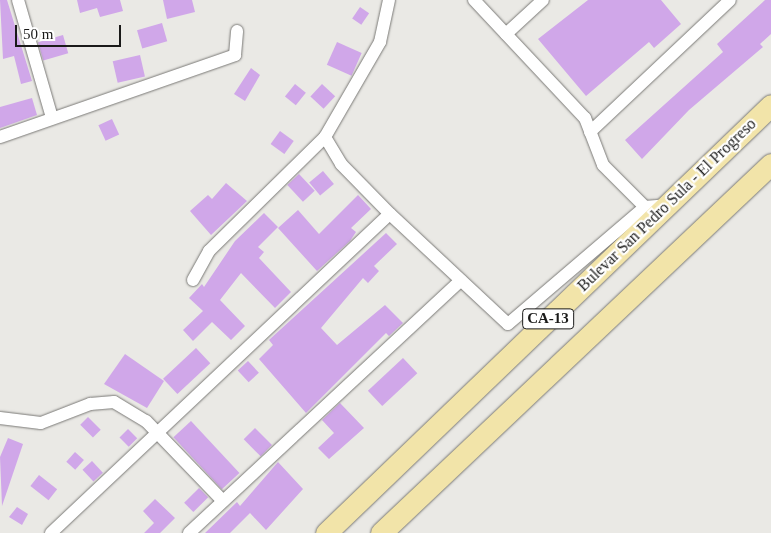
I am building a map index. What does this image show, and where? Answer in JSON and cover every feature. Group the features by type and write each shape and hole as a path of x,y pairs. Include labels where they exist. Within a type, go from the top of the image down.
{"main road":[{"name":"Bulevar San Pedro Sula - El Progreso","path":"326,533 771,105"},
{"name":"CA-13","path":"381,533 771,164"}],"street":[{"path":"18,0 52,118"},
{"path":"192,280 209,251 325,137 380,42 389,0"},
{"path":"474,0 585,118 603,165 645,207"},
{"path":"506,34 543,0"},
{"path":"590,132 730,0"},
{"path":"0,137 236,55 236,31"},
{"path":"325,137 341,164 390,214 499,318 508,324 517,321 645,207 668,205"},
{"path":"51,533 156,431 390,214"},
{"path":"188,533 461,280"},
{"path":"0,418 41,423 103,401 129,408 156,431 223,501"}],"building":[{"path":"0,0 7,0 32,81 21,84 14,56 3,59"},
{"path":"77,0 120,0 123,11 100,17 97,8 80,13"},
{"path":"163,0 192,0 195,12 167,19"},
{"path":"588,0 661,0 681,24 654,48 649,42 586,96 538,39"},
{"path":"765,0 771,0 771,34 760,44 763,47 689,110 642,159 625,140 723,52 717,44"},
{"path":"360,7 369,13 361,25 352,19"},
{"path":"162,23 167,41 142,48 137,30"},
{"path":"63,35 68,53 43,60 38,42"},
{"path":"337,42 362,53 351,76 327,65"},
{"path":"140,55 145,76 118,83 113,61"},
{"path":"251,68 260,75 245,101 234,94"},
{"path":"295,84 306,93 296,105 285,96"},
{"path":"322,84 335,96 324,109 310,96"},
{"path":"32,98 37,115 0,128 0,107"},
{"path":"112,119 119,134 106,141 98,125"},
{"path":"280,131 294,141 284,154 271,144"},
{"path":"323,171 334,184 320,196 309,183"},
{"path":"299,174 315,191 303,202 287,185"},
{"path":"226,183 247,201 211,235 190,211 208,195 212,199"},
{"path":"358,195 371,209 351,228 356,232 350,241 317,271 278,228 298,210 319,234"},
{"path":"264,213 278,227 258,247 264,252 259,258 291,292 275,308 241,273 220,300 245,326 231,340 212,322 193,341 183,330 203,311 189,298 202,284 204,287 235,241"},
{"path":"386,233 397,244 374,266 379,271 368,283 363,278 321,328 337,345 385,305 403,323 389,336 386,333 306,413 259,359 273,345 269,340"},
{"path":"196,348 210,363 177,394 163,379"},
{"path":"125,354 164,381 147,408 104,384"},
{"path":"403,358 417,373 382,406 368,391"},
{"path":"248,361 259,373 249,382 238,371"},
{"path":"340,403 364,428 329,459 318,448 334,433 322,420"},
{"path":"88,417 101,430 93,438 80,425"},
{"path":"191,421 239,473 222,489 173,437"},
{"path":"255,428 272,445 261,456 244,439"},
{"path":"128,429 137,438 129,447 120,437"},
{"path":"8,438 23,444 2,506 0,457"},
{"path":"75,452 84,460 75,470 66,462"},
{"path":"92,461 103,473 93,482 82,470"},
{"path":"278,462 303,489 266,530 250,513 230,533 205,533 237,502 240,506"},
{"path":"39,475 57,489 49,500 30,486"},
{"path":"199,488 208,497 193,512 184,503"},
{"path":"155,499 175,518 160,533 144,533 154,523 143,511"},
{"path":"17,507 28,514 22,525 9,517"}]}
